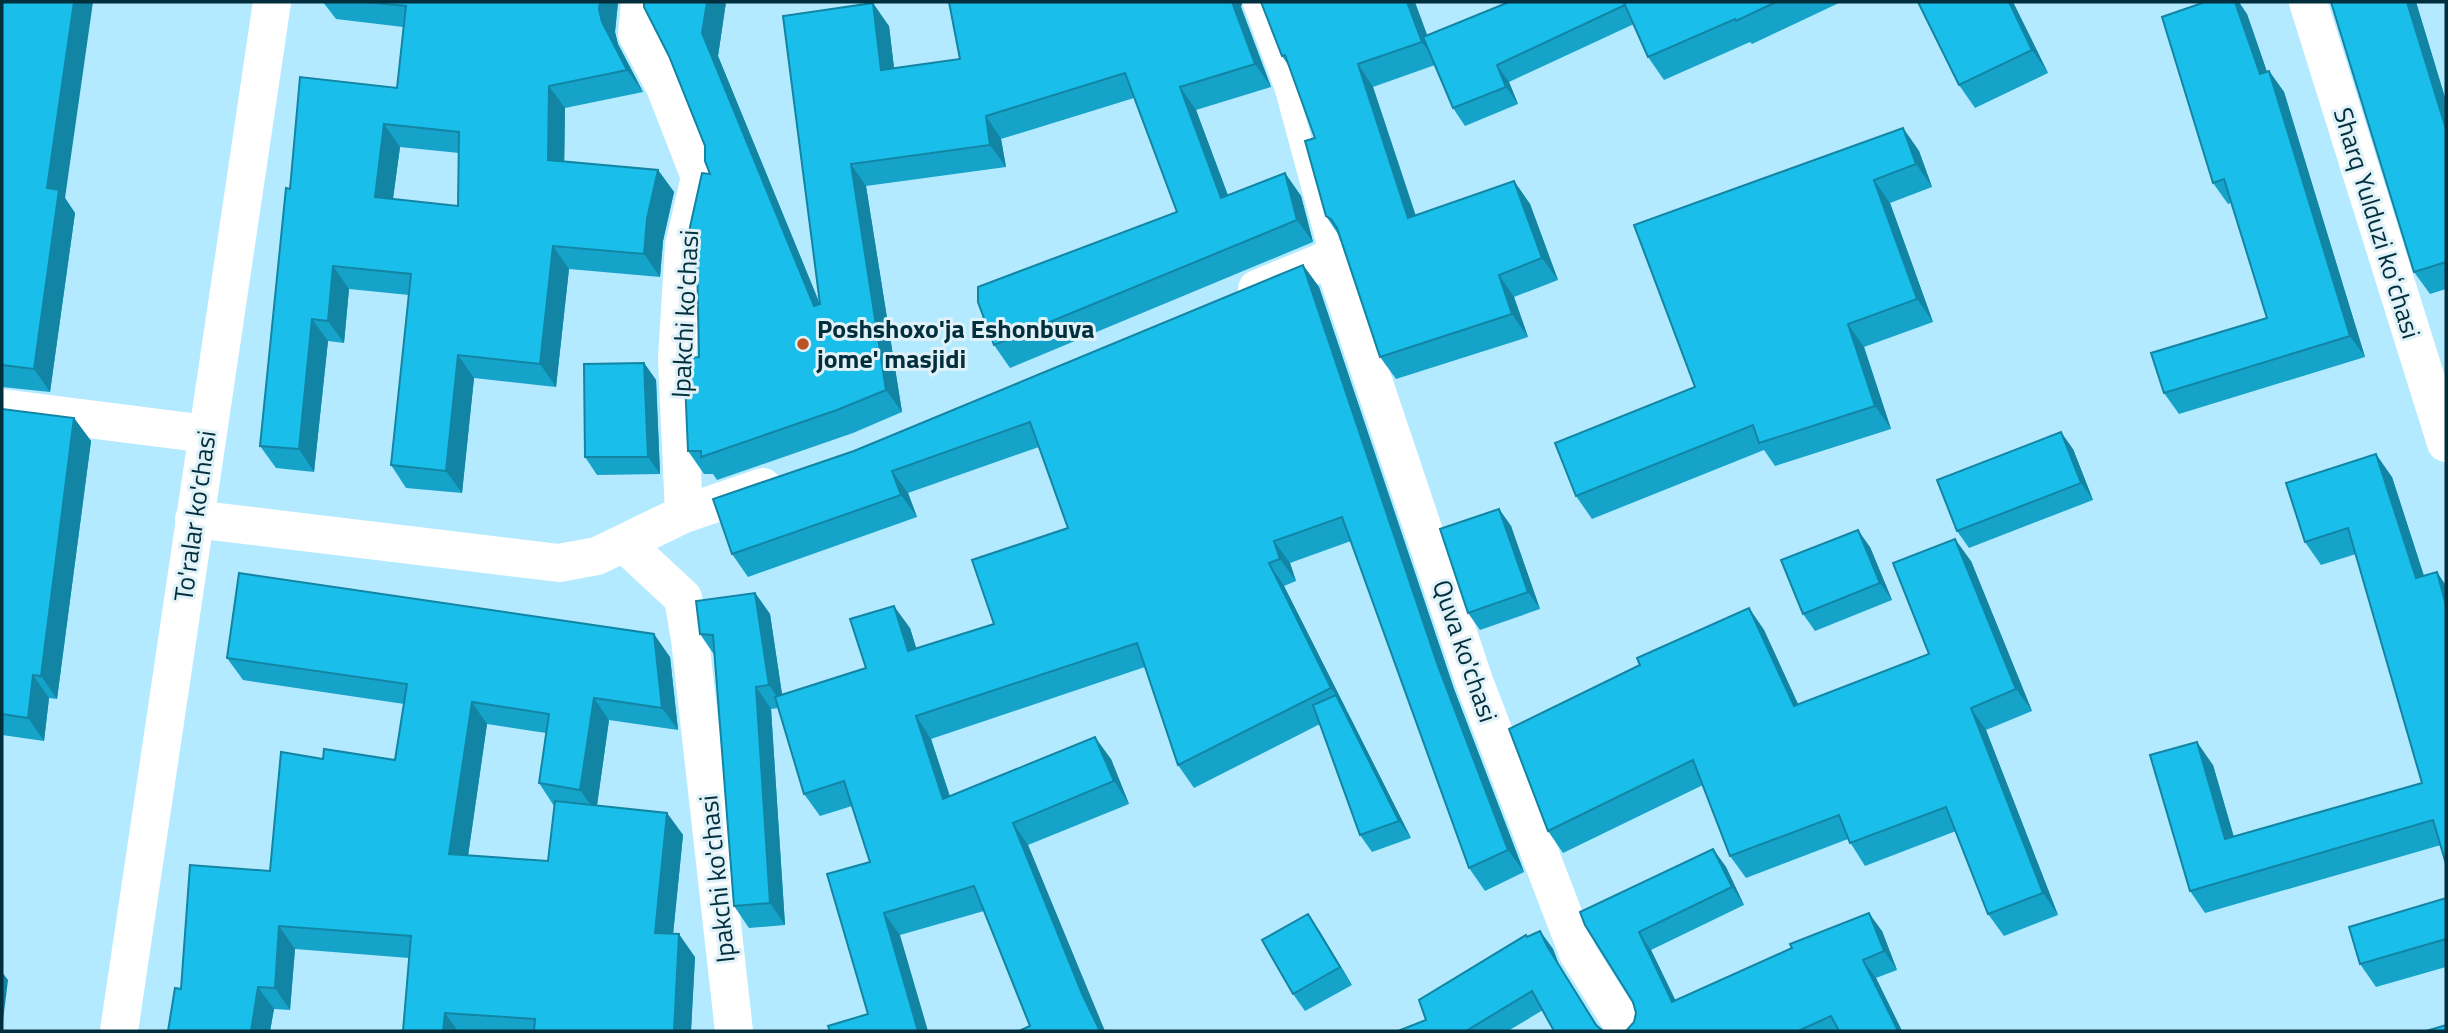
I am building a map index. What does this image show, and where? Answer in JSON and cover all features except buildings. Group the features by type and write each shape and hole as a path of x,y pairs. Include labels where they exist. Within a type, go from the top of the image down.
{"street":[{"name":"To'ralar ko'chasi","path":"119,1031 272,2"},
{"name":"Ipakchi ko'chasi","path":"640,2 637,34 665,87 700,177 684,246 677,359 684,514"},
{"name":"Sharq Yulduzi koʻchasi","path":"2308,2 2446,443"},
{"path":"1230,300 1332,258"},
{"name":"Quva ko'chasi","path":"1332,258 1484,707 1578,953 1627,1031"},
{"path":"2,408 207,434"},
{"path":"194,519 559,563 597,556 684,514 798,475"},
{"name":"Ipakchi ko'chasi","path":"624,543 683,598 690,639 734,1031"}],"lane":[{"path":"1254,2 1286,88 1332,258"}],"place":[{"name":"Poshshoxo'ja Eshonbuva jome' masjidi","path":"803,344"}]}
